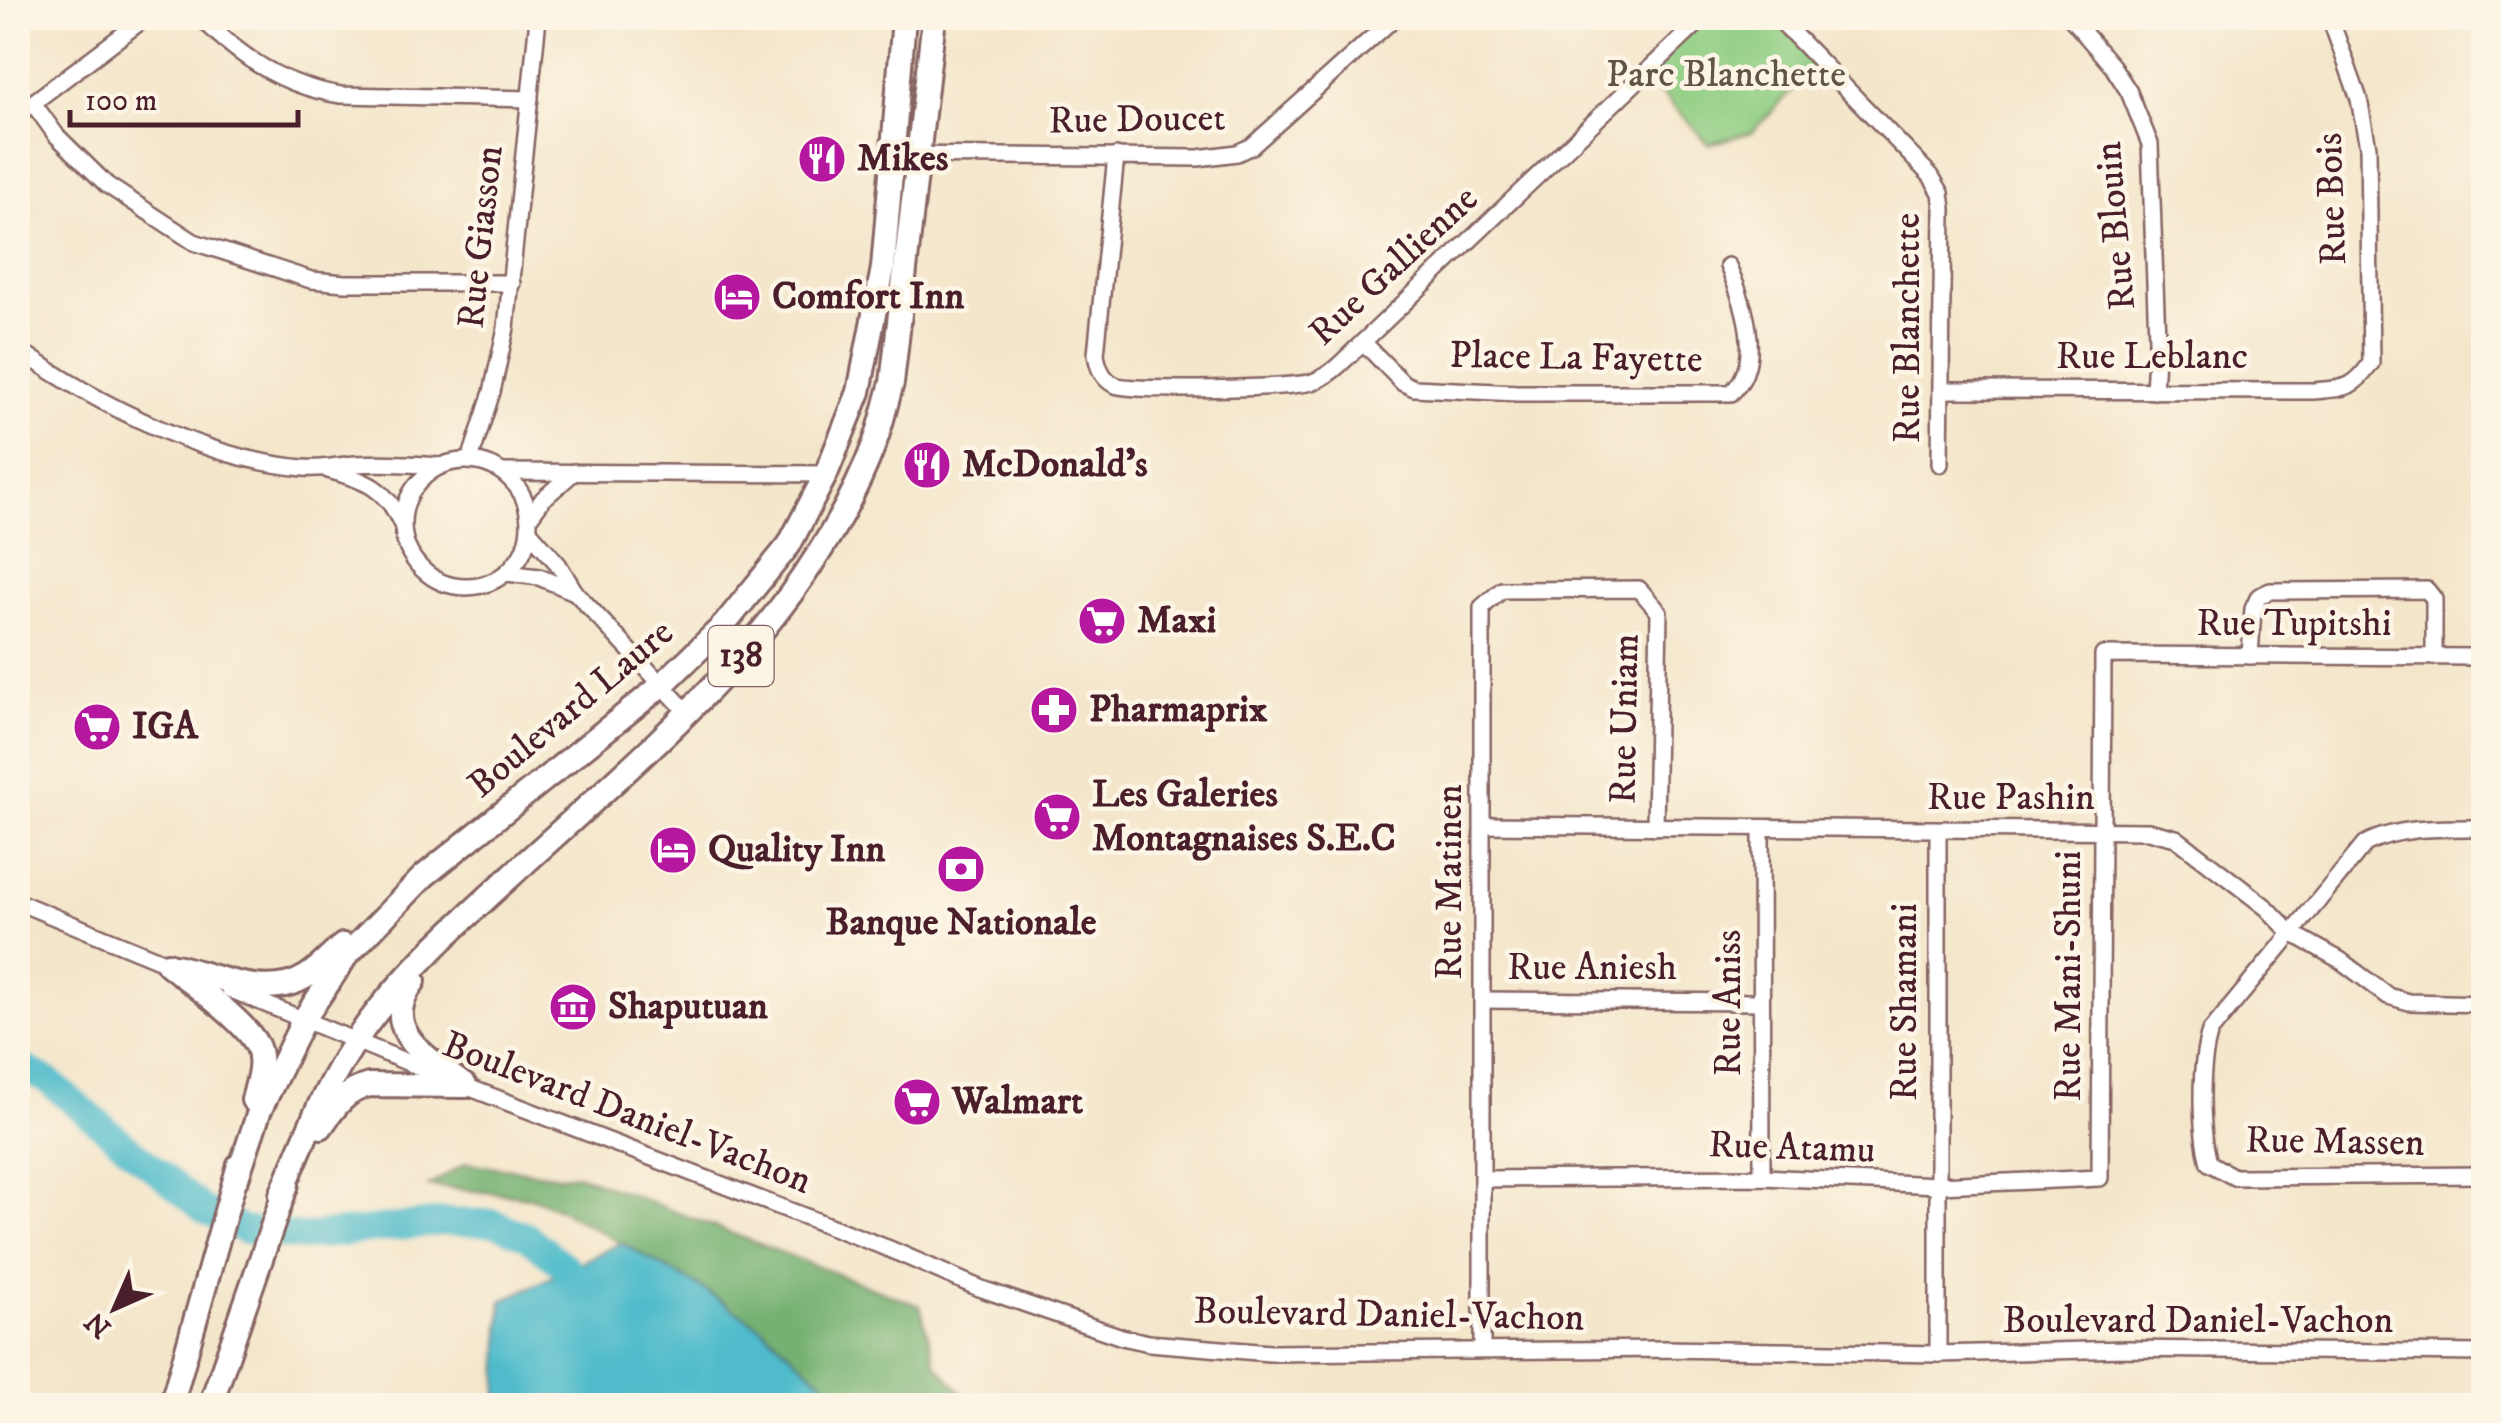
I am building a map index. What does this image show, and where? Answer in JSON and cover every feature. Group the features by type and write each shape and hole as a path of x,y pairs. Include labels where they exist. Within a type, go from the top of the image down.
{"highway":[{"name":"Boulevard Laure","path":"236,1178 259,1112 304,1018 347,955 424,876 662,685 724,625 789,545 826,474 859,392 882,268 904,18"},
{"name":"Boulevard Laure","path":"281,1195 309,1127 355,1041 401,984 456,926 688,713 774,618 847,503 876,441 892,383 934,18"},
{"path":"168,964 264,988 281,986 308,976 382,916"},
{"path":"456,926 409,988 400,1011 405,1034 412,1044 464,1086"},
{"path":"168,964 244,1029 258,1046 260,1073 236,1178"},
{"path":"281,1195 337,1104 355,1088 464,1086"},
{"name":"138","path":"170,1406 236,1178"},
{"name":"138","path":"210,1406 281,1195"}],"street":[{"path":"18,114 146,18"},
{"path":"202,18 222,40 252,62 312,91 530,99"},
{"name":"Rue Giasson","path":"470,460 492,392 506,328 538,18"},
{"name":"Rue Doucet","path":"892,155 1198,158 1237,154 1252,146 1394,18"},
{"name":"Rue Gallienne","path":"1116,156 1096,354 1098,367 1107,380 1120,387 1134,388 1314,382 1363,342 1703,18"},
{"name":"Rue Blanchette","path":"1778,18 1932,176 1940,193 1940,464"},
{"name":"Rue Blouin","path":"2071,18 2130,92 2150,144 2157,339 2154,390"},
{"name":"Rue Bois","path":"2330,18 2359,99 2368,146 2371,363 2360,379"},
{"path":"32,103 56,136 108,185 194,242 312,280 512,283"},
{"name":"Place La Fayette","path":"1363,342 1403,383 1414,388 1517,393 1730,393 1741,384 1749,352 1742,297 1728,266"},
{"path":"18,349 81,390 170,431 268,463 325,469 358,478 393,502 408,548 418,565 433,578 451,585 471,587 490,583 507,573 526,546 530,524 544,499 574,472"},
{"name":"Rue Leblanc","path":"1941,390 2313,391 2352,387 2360,379"},
{"path":"325,469 354,464 440,466 470,460 503,472 826,474"},
{"path":"403,529 404,510 412,492 424,476 440,466"},
{"path":"503,472 516,484 525,500 530,524 574,592 688,713"},
{"path":"507,573 539,577 574,592"},
{"name":"Rue Matinen","path":"1482,1350 1482,607 1502,590 1639,589 1659,612"},
{"path":"2250,656 2254,609 2259,596 2270,591 2427,590 2434,598 2434,657"},
{"name":"Rue Uniam","path":"1656,827 1659,612"},
{"name":"Rue Tupitshi","path":"2103,655 2484,657"},
{"name":"Rue Mani-Shuni","path":"2100,1178 2103,655"},
{"name":"Rue Pashin","path":"1482,825 2148,831 2176,838 2267,908 2290,932 2340,960 2388,996 2409,1002 2484,1004"},
{"name":"Rue Aniss","path":"1761,828 1762,1177"},
{"path":"2290,932 2365,844 2380,836 2484,828"},
{"name":"Rue Shamani","path":"1938,830 1938,1354"},
{"name":"Boulevard Daniel-Vachon","path":"18,902 464,1086 738,1189 979,1288 1150,1343 1270,1353 1665,1349 1938,1354 2126,1350 2484,1353"},
{"name":"Rue Massen","path":"2290,932 2210,1032 2204,1049 2205,1148 2209,1163 2234,1177 2484,1176"},
{"name":"Rue Aniesh","path":"1482,1000 1762,1002"},
{"name":"Rue Atamu","path":"1482,1179 1762,1177 1938,1185 2100,1178"}],"green space":[{"name":"Parc Blanchette","path":"1703,18 1780,18 1820,61 1752,132 1709,144 1643,74"},
{"path":"466,1163 560,1176 577,1174 920,1306 936,1364 974,1405 850,1405 762,1328 697,1285 559,1209 531,1197 429,1186"}],"water":[{"path":"621,1243 697,1285 762,1328 850,1405 497,1405 502,1301"}],"waterway":[{"path":"18,1065 48,1081 204,1210 243,1230 304,1237 444,1222 494,1223 527,1236 568,1269"}],"place":[{"name":"Mikes","path":"822,159"},
{"name":"Comfort Inn","path":"737,297"},
{"name":"McDonald's","path":"927,465"},
{"name":"Maxi","path":"1102,621"},
{"name":"Pharmaprix","path":"1054,710"},
{"name":"IGA","path":"97,727"},
{"name":"Les Galeries Montagnaises S.E.C","path":"1057,817"},
{"name":"Quality Inn","path":"673,850"},
{"name":"Banque Nationale","path":"961,869"},
{"name":"Shaputuan","path":"573,1007"},
{"name":"Walmart","path":"917,1102"}]}
